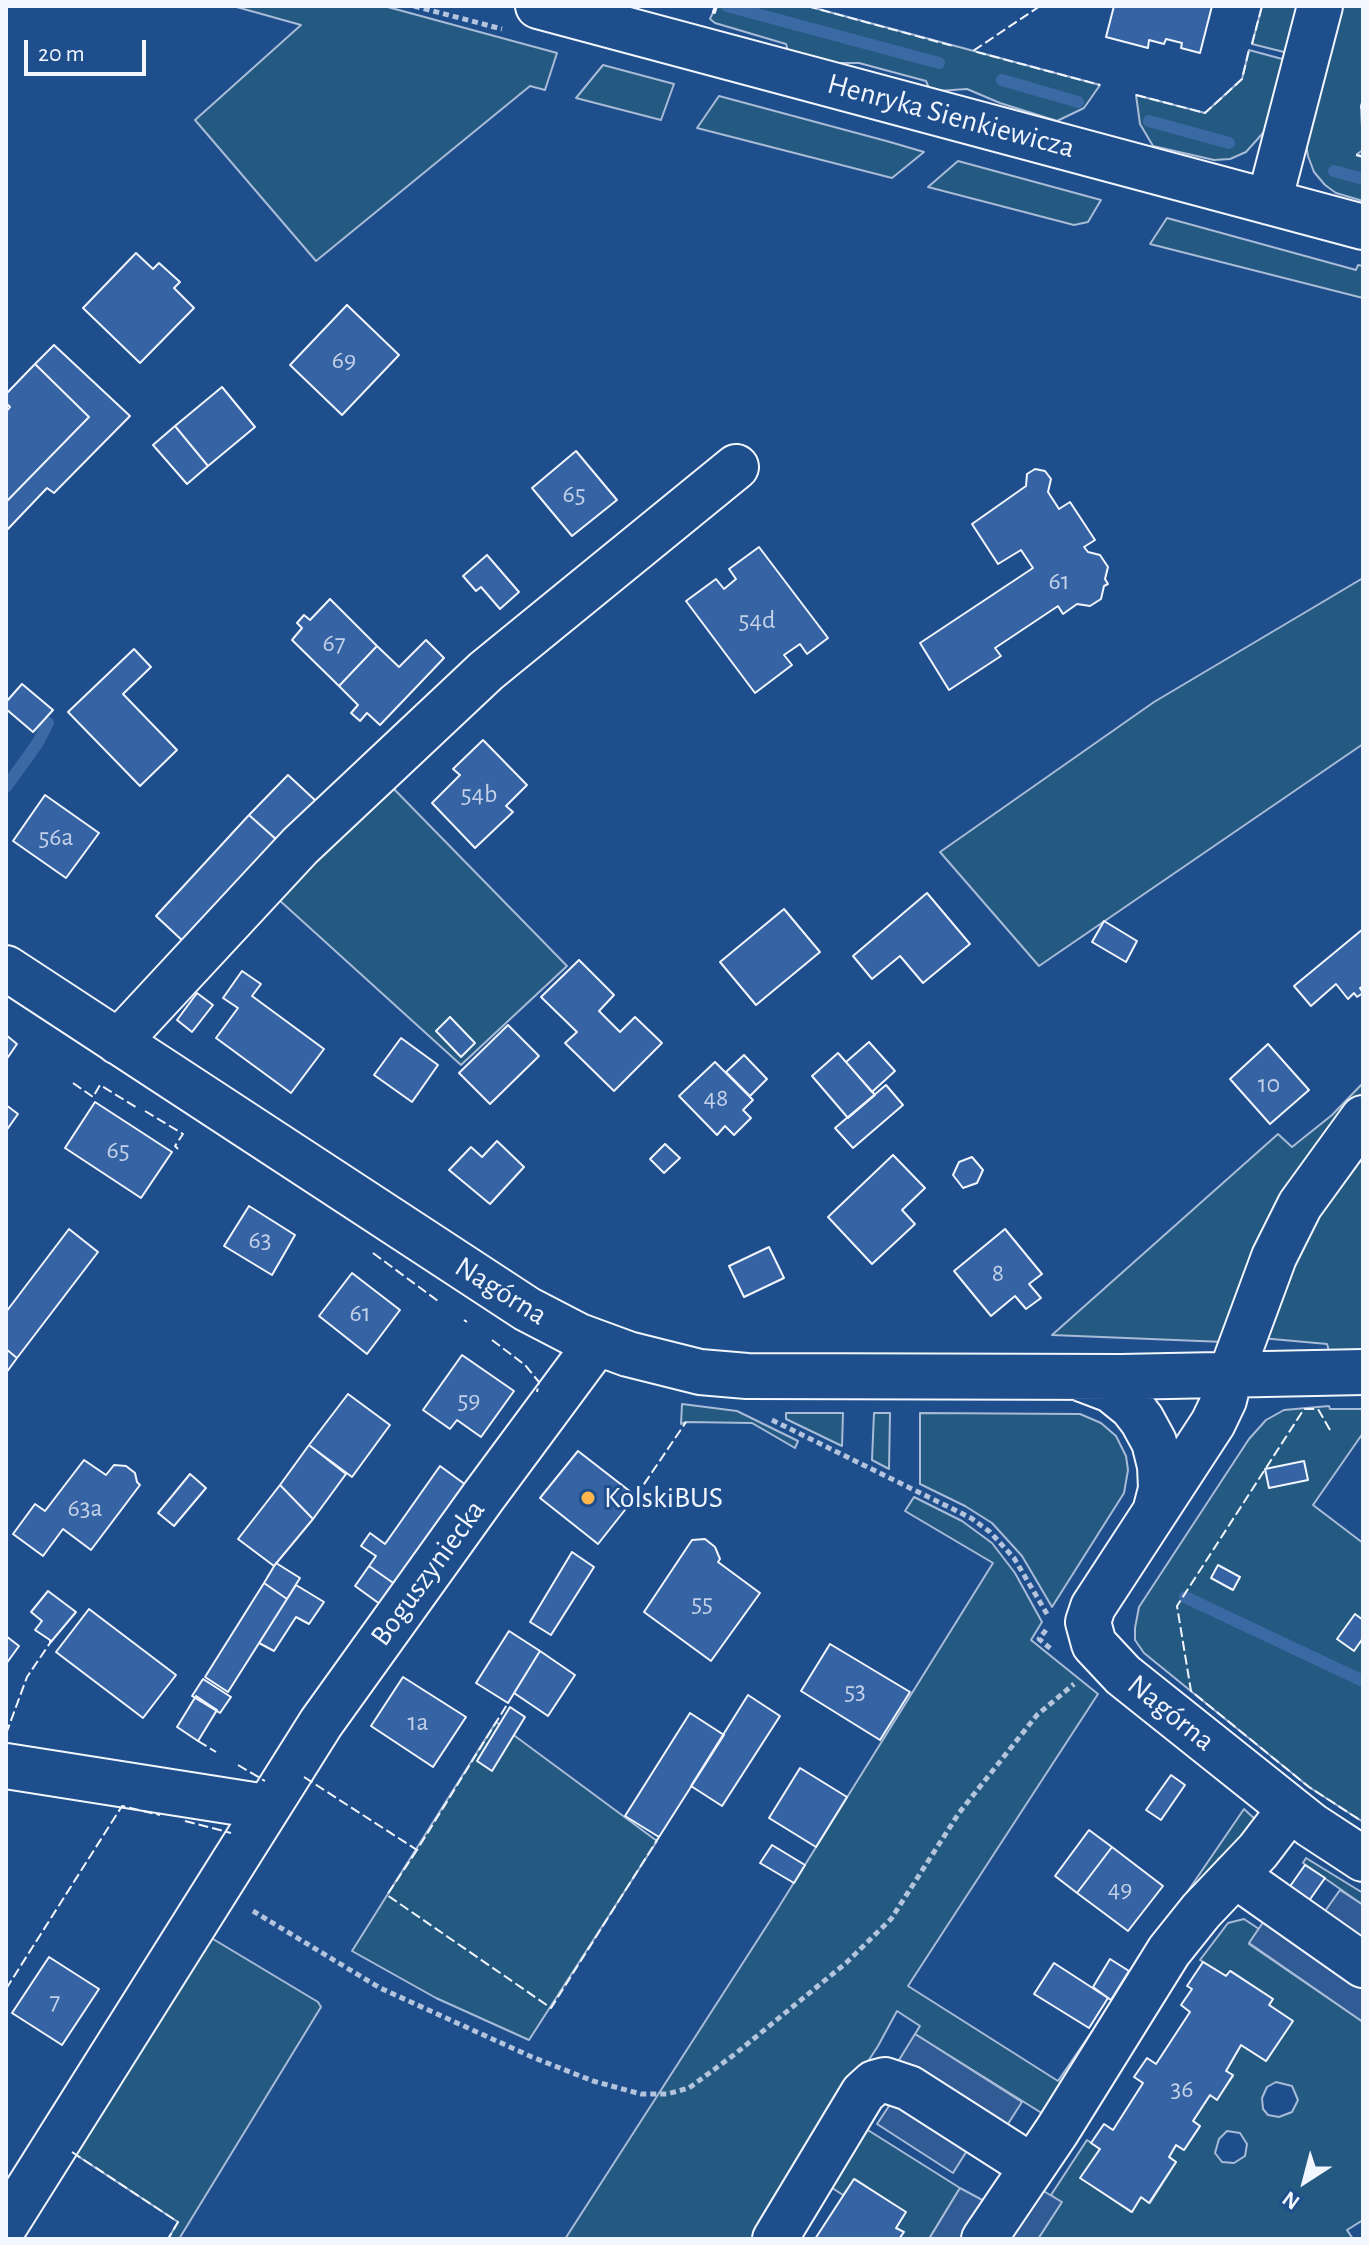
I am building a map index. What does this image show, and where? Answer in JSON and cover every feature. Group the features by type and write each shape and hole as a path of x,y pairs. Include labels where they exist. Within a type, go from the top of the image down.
{"street":[{"name":"Henryka Sienkiewicza","path":"538,6 1363,227"},
{"path":"1269,202 1320,6"},
{"path":"118,1042 300,846 486,671 736,467"},
{"name":"Nagórna","path":"6,968 527,1309 597,1343 667,1365 747,1376 1230,1376 1224,1400 1213,1423 1090,1614 1090,1633 1100,1653 1123,1675 1290,1809 1363,1859"},
{"path":"1363,1118 1300,1205 1274,1257 1230,1376 1363,1372"},
{"name":"Boguszyniecka","path":"6,2224 321,1723 597,1343"},
{"name":"Nagórna","path":"1074,1377 1102,1385 1118,1395 1137,1413 1154,1442 1161,1489 1149,1525"},
{"path":"6,1766 266,1807"},
{"path":"984,2239 1057,2131 1169,1951 1290,1809"},
{"path":"1235,1875 1363,1965"},
{"path":"775,2239 863,2093 874,2083 885,2080 909,2088 1031,2166"}],"path":[{"path":"764,1416 971,1518 990,1532 1014,1558 1051,1622"},
{"path":"217,1889 380,1988 593,2081 641,2094 667,2094 689,2088 735,2054 846,1963 891,1919 959,1813 1037,1715 1084,1675 1100,1653"}],"shaded area":[{"path":"233,6 384,6 557,53 545,90 530,86 316,261 195,120 301,25"},
{"path":"716,6 807,6 1100,85 1084,108 1057,121 967,89 938,91 929,88 926,81 859,63 832,63 788,51 786,44 715,23 710,19"},
{"path":"1262,6 1309,6 1280,114 1246,152 1230,159 1214,160 1153,146 1140,124 1136,95 1205,113 1242,79 1249,50 1286,60 1288,53 1252,44"},
{"path":"1331,6 1363,6 1363,150 1357,154 1363,157 1363,201 1336,193 1325,185 1314,172 1308,156 1302,119"},
{"path":"603,65 674,84 661,120 576,98"},
{"path":"719,96 924,152 892,178 697,128"},
{"path":"958,161 1101,200 1088,222 1074,225 928,187"},
{"path":"1167,218 1356,270 1358,265 1363,266 1363,298 1150,244"},
{"path":"1363,578 1363,744 1039,966 940,852 1154,702"},
{"path":"390,785 567,966 461,1065 278,899"},
{"path":"1363,1083 1363,1100 1224,1342 1052,1335 1278,1134 1292,1147 1332,1115"},
{"path":"1363,1141 1363,1351 1329,1351 1327,1344 1261,1338 1278,1285"},
{"path":"682,1404 737,1411 798,1441 795,1448 752,1423 681,1424"},
{"path":"1329,1406 1330,1409 1363,1409 1363,1433 1313,1505 1363,1543 1363,1822 1309,1787 1144,1653 1135,1640 1139,1607 1249,1439 1266,1420 1284,1410"},
{"path":"786,1413 843,1413 842,1446 786,1419"},
{"path":"874,1413 890,1413 889,1469 872,1460"},
{"path":"920,1413 1080,1414 1101,1423 1116,1436 1126,1456 1128,1470 1124,1493 1052,1607 1022,1556 992,1523 920,1484"},
{"path":"914,1497 962,1521 992,1543 1015,1573 1042,1622 1031,1640 1098,1694 908,1986 1058,2081 1244,1809 1257,1821 1048,2117 915,2034 920,2026 897,2011 878,2046 753,2239 565,2239 775,1913 993,1563 905,1511"},
{"path":"496,1722 657,1841 529,2040 436,1998 352,1951"},
{"path":"1306,1858 1363,1893 1363,1905 1303,1863"},
{"path":"1340,1890 1363,1905 1363,1942 1323,1914"},
{"path":"1266,1918 1363,1984 1363,2022 1249,1943"},
{"path":"1244,1919 1259,1929 1249,1944 1363,2022 1363,2220 1347,2230 1353,2239 1038,2239 1061,2203 1051,2195 1087,2140 1100,2149 1081,2178 1131,2212 1141,2197 1150,2203 1176,2162 1169,2157 1176,2145 1184,2150 1200,2126 1193,2121 1210,2095 1217,2099 1233,2076 1226,2071 1241,2045 1266,2061 1292,2021 1269,2005 1273,1999 1231,1971 1226,1976 1200,1960 1228,1923","holes":["1276,2082 1292,2086 1298,2100 1292,2112 1279,2117 1268,2115 1263,2109 1262,2098 1267,2087","1227,2131 1240,2133 1247,2144 1245,2156 1234,2163 1222,2162 1215,2153 1219,2139"]},
{"path":"203,1933 318,2002 321,2007 179,2239 168,2239 178,2222 67,2149"},
{"path":"915,2034 1022,2102 1006,2127 899,2060"},
{"path":"893,2100 968,2149 953,2173 877,2124"},
{"path":"863,2127 960,2188 929,2239 899,2239 903,2232 896,2228 905,2212 855,2179 843,2195 826,2184"},
{"path":"1035,2186 1062,2202 1038,2239 1002,2239"},
{"path":"960,2188 986,2202 966,2239 929,2239"}],"building":[{"path":"1114,6 1212,6 1200,53 1181,48 1182,43 1166,39 1164,44 1149,40 1148,48 1106,37"},
{"path":"136,253 153,269 159,263 180,282 174,288 194,308 140,363 83,308"},
{"path":"347,305 399,355 342,415 290,365"},
{"path":"54,345 130,416 54,493 47,488 6,531 6,502 89,417 35,364"},
{"path":"35,364 89,417 6,502 6,412 10,407 6,403 6,394"},
{"path":"222,387 255,427 208,466 175,426"},
{"path":"175,426 208,466 187,484 153,445"},
{"path":"576,451 617,500 572,536 532,488"},
{"path":"1035,469 1045,471 1051,479 1048,492 1059,509 1070,502 1095,540 1084,547 1088,552 1100,555 1108,567 1105,579 1108,584 1104,586 1101,599 1090,606 1077,604 1063,614 1058,606 995,648 1001,656 949,690 920,643 1033,568 1021,550 998,564 972,524 1026,486 1027,474"},
{"path":"759,547 828,638 807,654 800,644 784,655 792,665 755,693 686,601 716,579 724,589 736,579 729,569"},
{"path":"487,555 519,592 500,609 481,587 476,591 463,576"},
{"path":"330,599 377,646 339,686 292,640 302,628 297,623 304,615 310,620"},
{"path":"426,640 444,658 380,725 367,713 360,721 351,713 358,705 339,686 377,646 399,667"},
{"path":"134,649 151,667 123,694 177,750 140,786 68,712"},
{"path":"22,684 53,710 33,732 6,709 6,702"},
{"path":"483,740 527,785 506,806 513,812 475,848 432,803 460,775 453,769"},
{"path":"288,775 317,802 277,840 249,815"},
{"path":"45,795 99,833 66,878 13,841"},
{"path":"249,815 279,842 185,943 156,916"},
{"path":"927,893 970,944 923,983 900,956 872,979 853,956"},
{"path":"784,909 820,952 756,1005 720,962"},
{"path":"1104,921 1137,941 1126,962 1092,942"},
{"path":"1363,929 1363,986 1360,988 1363,993 1357,997 1354,993 1348,999 1336,984 1311,1006 1294,986"},
{"path":"579,960 614,995 599,1011 620,1032 635,1017 662,1043 614,1091 565,1043 577,1032 541,997"},
{"path":"242,971 261,984 252,996 324,1049 291,1093 216,1038 238,1008 223,998"},
{"path":"197,993 213,1005 192,1032 177,1020"},
{"path":"450,1017 475,1043 461,1057 436,1031"},
{"path":"508,1025 539,1056 490,1104 459,1073"},
{"path":"6,1035 17,1044 6,1060"},
{"path":"401,1038 438,1065 412,1102 374,1075"},
{"path":"869,1042 895,1071 872,1092 846,1062"},
{"path":"1268,1044 1309,1090 1270,1124 1230,1079"},
{"path":"838,1053 875,1095 848,1118 812,1076"},
{"path":"744,1055 767,1079 750,1096 726,1072"},
{"path":"715,1062 753,1100 743,1110 751,1118 734,1135 725,1126 717,1135 679,1096"},
{"path":"886,1085 903,1105 853,1148 835,1128"},
{"path":"95,1102 172,1152 141,1198 65,1148"},
{"path":"6,1105 18,1114 6,1131"},
{"path":"497,1141 524,1167 490,1204 449,1170 471,1147 482,1157"},
{"path":"665,1144 680,1158 664,1173 650,1159"},
{"path":"893,1155 925,1188 902,1210 915,1224 872,1264 828,1217"},
{"path":"972,1157 983,1170 977,1183 963,1188 953,1175 959,1162"},
{"path":"249,1206 295,1235 272,1275 224,1246"},
{"path":"69,1229 98,1252 17,1358 6,1349 6,1312"},
{"path":"1005,1229 1042,1274 1029,1284 1041,1298 1026,1309 1015,1296 991,1316 954,1271"},
{"path":"769,1247 784,1278 744,1297 729,1266"},
{"path":"352,1273 400,1310 367,1354 319,1316"},
{"path":"6,1349 17,1358 6,1373"},
{"path":"462,1355 514,1391 481,1437 457,1420 450,1429 423,1410"},
{"path":"348,1394 390,1425 352,1477 309,1445"},
{"path":"309,1445 346,1474 313,1519 280,1485"},
{"path":"578,1451 636,1496 598,1544 540,1498"},
{"path":"84,1460 106,1475 114,1465 126,1466 135,1473 140,1485 91,1550 63,1529 43,1556 13,1534 35,1504 45,1511"},
{"path":"1304,1461 1308,1480 1269,1488 1265,1469"},
{"path":"440,1466 470,1488 399,1587 369,1566 376,1556 361,1546 370,1533 385,1544"},
{"path":"190,1474 206,1488 174,1526 158,1513"},
{"path":"280,1485 313,1519 274,1566 238,1539"},
{"path":"705,1539 715,1547 720,1559 718,1562 760,1593 711,1661 644,1612 692,1540"},
{"path":"572,1552 594,1567 551,1635 530,1622"},
{"path":"276,1563 300,1578 287,1599 264,1583"},
{"path":"1218,1565 1240,1577 1233,1590 1211,1578"},
{"path":"369,1566 399,1587 384,1607 355,1586"},
{"path":"264,1583 287,1599 228,1692 205,1677"},
{"path":"296,1585 324,1602 309,1624 296,1617 274,1651 259,1643"},
{"path":"48,1591 76,1612 50,1643 35,1630 42,1621 31,1612"},
{"path":"89,1609 176,1675 143,1718 56,1652"},
{"path":"1355,1614 1363,1620 1363,1638 1354,1651 1337,1639"},
{"path":"509,1631 540,1651 508,1703 476,1683"},
{"path":"6,1636 19,1646 6,1664"},
{"path":"830,1644 910,1692 880,1740 801,1691"},
{"path":"540,1651 575,1675 548,1716 514,1693"},
{"path":"403,1677 466,1717 433,1767 371,1726"},
{"path":"203,1679 231,1697 220,1713 192,1696"},
{"path":"748,1695 780,1716 722,1806 691,1786"},
{"path":"196,1696 217,1710 198,1741 177,1727"},
{"path":"510,1707 525,1717 492,1771 477,1761"},
{"path":"690,1713 724,1735 659,1837 625,1816"},
{"path":"800,1768 847,1797 816,1847 769,1818"},
{"path":"1171,1775 1185,1785 1161,1820 1146,1810"},
{"path":"1089,1830 1112,1847 1077,1893 1055,1876"},
{"path":"772,1845 805,1865 794,1883 760,1863"},
{"path":"1112,1847 1163,1886 1128,1931 1077,1893"},
{"path":"1305,1865 1325,1878 1306,1905 1286,1892"},
{"path":"49,1957 99,1989 62,2045 12,2013"},
{"path":"1110,1959 1129,1971 1111,2000 1093,1987"},
{"path":"1203,1962 1226,1976 1230,1971 1273,1999 1269,2005 1293,2021 1266,2061 1241,2045 1226,2071 1233,2075 1217,2100 1210,2095 1193,2121 1200,2126 1184,2150 1176,2145 1169,2157 1176,2162 1149,2203 1141,2197 1132,2212 1080,2178 1100,2149 1091,2143 1104,2124 1113,2130 1143,2083 1134,2077 1147,2058 1156,2064 1190,2012 1181,2005 1192,1989 1187,1986"},
{"path":"1054,1963 1108,1998 1089,2028 1034,1994"},
{"path":"854,2179 906,2212 896,2228 904,2232 899,2239 815,2239"}],"waterway":[{"path":"727,6 939,63"},
{"path":"1002,80 1078,102"},
{"path":"1149,121 1229,143"},
{"path":"1334,171 1363,179"},
{"path":"6,787 48,723"},
{"path":"1185,1597 1363,1681"}],"fence":[{"path":"807,6 953,46"},
{"path":"1040,6 973,51 1100,85"},
{"path":"1252,44 1262,6"},
{"path":"1136,95 1205,113 1242,79 1249,50"},
{"path":"1363,99 1363,112"},
{"path":"1356,155 1363,157"},
{"path":"73,1083 93,1097 100,1085 139,1109"},
{"path":"145,1111 183,1134 175,1146 178,1149"},
{"path":"373,1253 438,1301"},
{"path":"492,1340 525,1365 539,1382 537,1392"},
{"path":"1330,1430 1318,1409 1304,1409 1177,1606 1191,1691 1309,1787 1363,1822"},
{"path":"636,1496 686,1422"},
{"path":"6,1734 27,1677 50,1643"},
{"path":"304,1777 417,1850 508,1703"},
{"path":"198,1741 216,1752"},
{"path":"238,1765 265,1781"},
{"path":"6,1989 122,1806 160,1815"},
{"path":"185,1821 231,1833"},
{"path":"417,1850 387,1895 551,2008 659,1837"},
{"path":"72,2152 178,2222 168,2239"}],"wall":[{"path":"714,12 716,6"}],"place":[{"name":"KolskiBUS","path":"588,1498"}]}
